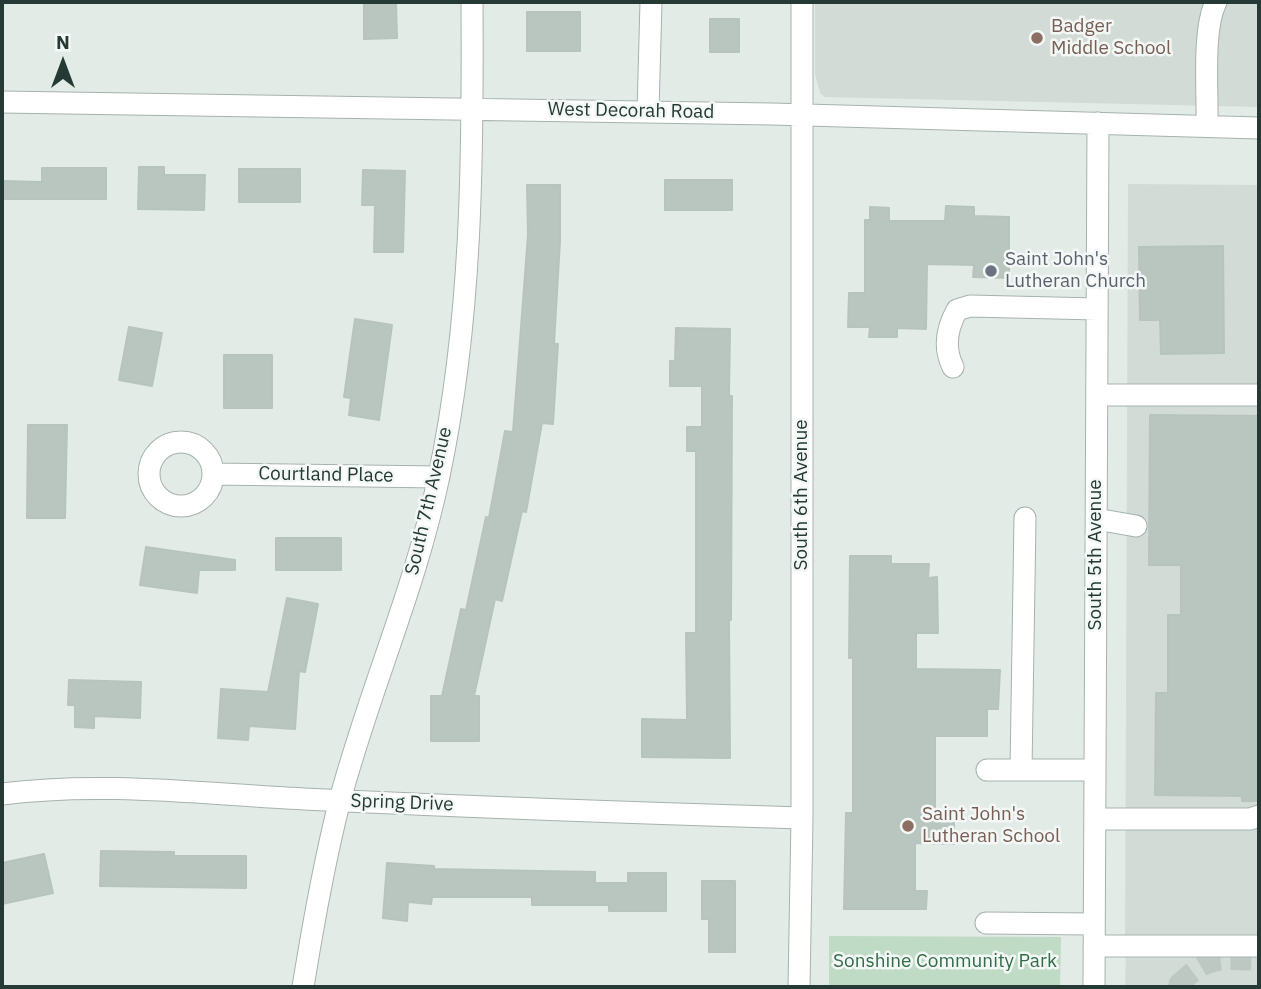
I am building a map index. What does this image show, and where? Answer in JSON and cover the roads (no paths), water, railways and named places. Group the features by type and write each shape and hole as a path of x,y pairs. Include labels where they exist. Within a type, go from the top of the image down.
{"street":[{"name":"South 7th Avenue","path":"303,987 318,894 340,800 410,583 439,477 457,372 468,269 472,2"},
{"path":"648,112 651,2"},
{"name":"South 6th Avenue","path":"799,987 802,818 802,2"},
{"path":"1207,126 1208,42 1210,20 1216,2"},
{"name":"West Decorah Road","path":"2,102 803,115 1259,128"},
{"name":"South 5th Avenue","path":"1094,987 1098,123"},
{"path":"953,367 949,359 948,326 957,310 971,306 1097,309"},
{"path":"1097,396 1259,395"},
{"name":"Courtland Place","path":"213,474 439,477"},
{"path":"1021,770 1025,518"},
{"path":"1096,519 1136,526"},
{"path":"987,770 1095,770"},
{"name":"Spring Drive","path":"2,794 36,789 95,788 802,818"},
{"path":"1095,819 1250,819 1259,816"},
{"path":"986,923 1094,924"},
{"path":"1094,946 1259,946"}],"tunnel":[{"path":"1179,987 1190,974 1208,963 1259,960"}],"place":[{"name":"Badger Middle School","path":"1037,38"},
{"name":"Saint John's Lutheran Church","path":"991,271"},
{"name":"Saint John's Lutheran School","path":"908,826"}],"park label":[{"name":"Sonshine Community Park","path":"945,962"}]}
